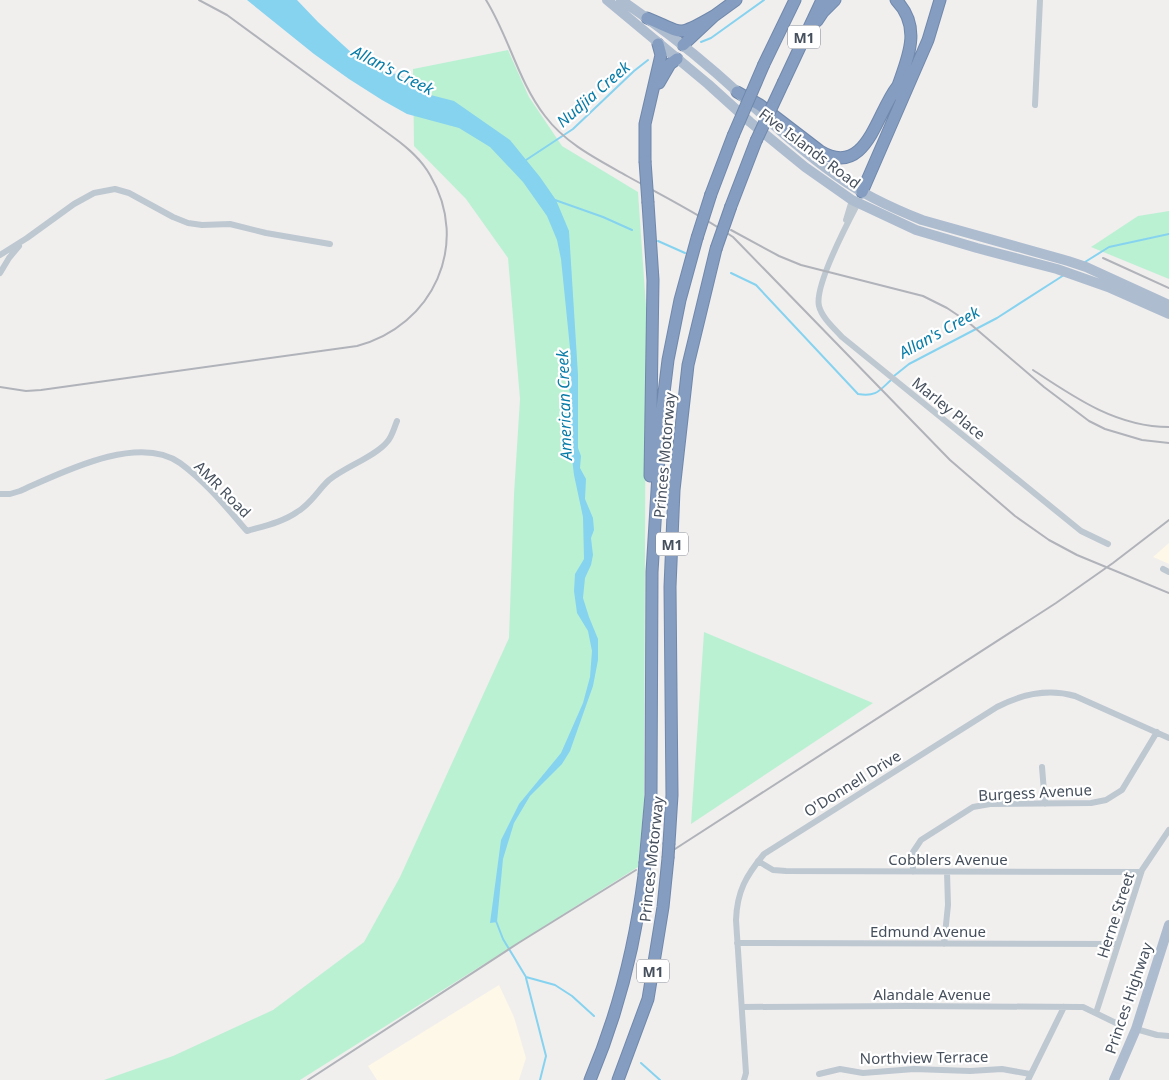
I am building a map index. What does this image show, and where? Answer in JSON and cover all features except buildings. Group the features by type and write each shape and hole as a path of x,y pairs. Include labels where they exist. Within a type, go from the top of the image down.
{"highway":[{"path":"647,18 682,32 690,30 714,16 736,0"},
{"name":"Princes Motorway","path":"589,1080 602,1051 623,988 644,875 651,795 652,572 656,486 666,380 680,300 711,194 733,136 764,64 795,0"},
{"name":"Princes Motorway","path":"618,1080 648,999 668,858 672,795 670,587 674,490 688,365 716,249 731,206 756,140 822,0"},
{"path":"785,78 794,66 814,25 835,0"},
{"path":"857,196 908,57 911,34 906,14 896,0"},
{"path":"857,196 928,40 940,0"},
{"path":"683,45 714,16"},
{"path":"652,572 649,518 653,280 645,124 661,53 658,44"},
{"path":"649,105 664,71 671,62 679,58"},
{"path":"737,92 760,105 820,151 828,156 842,158 857,153 863,147 897,87"}],"main road":[{"name":"Five Islands Road","path":"607,0 658,44 679,58 750,122 805,167 916,230 1058,269 1146,303 1169,314"},
{"name":"Five Islands Road","path":"620,0 683,45 804,151 838,177 857,196 922,220 1086,267 1169,305"},
{"path":"683,45 679,58 693,60 724,81"},
{"name":"Princes Highway","path":"1114,1080 1136,1029 1169,925"}],"street":[{"path":"1035,105 1040,0"},
{"path":"0,255 74,204 94,193 116,189 188,223 202,225 230,224 266,233 330,244"},
{"name":"Marley Place","path":"857,196 819,296 822,314 842,337 1081,531 1108,544"},
{"path":"0,273 11,254 26,238"},
{"name":"AMR Road","path":"0,494 20,491 97,459 127,453 151,453 169,457 179,462 208,487 247,531 297,513 332,478 388,442 397,422"},
{"name":"O'Donnell Drive","path":"744,1080 746,1073 736,904 745,880 764,854 997,707 1020,696 1037,693 1064,693 1075,696 1169,738"},
{"name":"Burgess Avenue","path":"913,872 913,852 921,840 973,807 990,804 1091,803 1106,800 1122,790 1157,732"},
{"path":"1042,767 1045,804"},
{"name":"Herne Street","path":"1096,1013 1141,872 1169,830"},
{"name":"Cobblers Avenue","path":"758,861 772,870 786,871 1141,872"},
{"path":"944,944 948,905 947,872"},
{"name":"Edmund Avenue","path":"738,943 1118,944"},
{"name":"Alandale Avenue","path":"742,1007 1083,1007 1118,1024"},
{"path":"1029,1077 1064,1007"},
{"path":"1136,1029 1157,1036 1169,1036"},
{"name":"Northview Terrace","path":"819,1074 840,1070 863,1076 914,1069 970,1071 1012,1069 1029,1077"}],"shaded area":[{"path":"1169,543 1169,564 1153,557"},
{"path":"499,985 514,1017 526,1058 519,1080 377,1080 368,1066"}],"green space":[{"path":"508,50 529,97 562,146 638,192 646,307 644,801 638,867 300,1080 104,1080 173,1056 273,1010 364,942 400,877 509,638 514,494 520,399 508,258 466,199 414,146 413,69"},
{"path":"1169,211 1169,279 1091,247 1138,216"},
{"path":"704,632 873,703 691,824"}],"water":[{"path":"247,0 297,0 354,55 386,73 399,74 423,93 454,101 510,140 556,200 569,231 578,375 578,448 581,456 580,468 586,479 585,499 593,518 594,530 591,538 593,555 585,578 583,598 598,639 598,660 593,686 570,751 562,764 530,796 514,823 503,859 497,922 490,923 501,840 519,804 561,753 583,703 590,677 592,651 588,631 577,613 574,591 575,574 584,559 583,517 574,475 569,434 571,398 568,384 571,358 561,259 557,240 547,216 523,182 490,147 459,128 407,114 382,100 314,54"}],"waterway":[{"name":"Nudjia Creek","path":"701,42 711,38 764,0"},
{"name":"Nudjia Creek","path":"526,160 573,129 648,60"},
{"name":"Allan's Creek","path":"555,200 603,217 632,230"},
{"name":"Allan's Creek","path":"1085,262 1109,247 1169,234"},
{"name":"Allan's Creek","path":"658,241 685,253"},
{"name":"Allan's Creek","path":"731,273 756,285 858,394 873,394 891,380"},
{"name":"Allan's Creek","path":"894,376 909,364 997,318 1064,275"},
{"name":"American Creek","path":"496,921 503,939 526,977 555,985 572,996 594,1016"},
{"path":"526,978 546,1056 540,1080"},
{"name":"American Creek","path":"641,1063 660,1080"}],"railway":[{"path":"0,387 26,391 41,390 357,346 384,336 406,321 424,301 437,279 445,254 447,228 442,201 430,175 418,159 399,141 227,15 199,0"},
{"path":"486,0 528,88 545,116 562,135 593,157 733,237 950,460 1015,516 1049,540 1077,555 1169,593"},
{"path":"731,230 779,256 801,265 923,296 947,308 968,322 1044,387 1089,421 1105,429 1142,440 1169,443"},
{"path":"1103,258 1169,288"},
{"path":"1033,370 1097,409 1132,422 1150,426 1169,427"},
{"path":"675,849 1056,603 1113,563 1169,520"},
{"path":"308,1080 520,942 636,870"}]}
